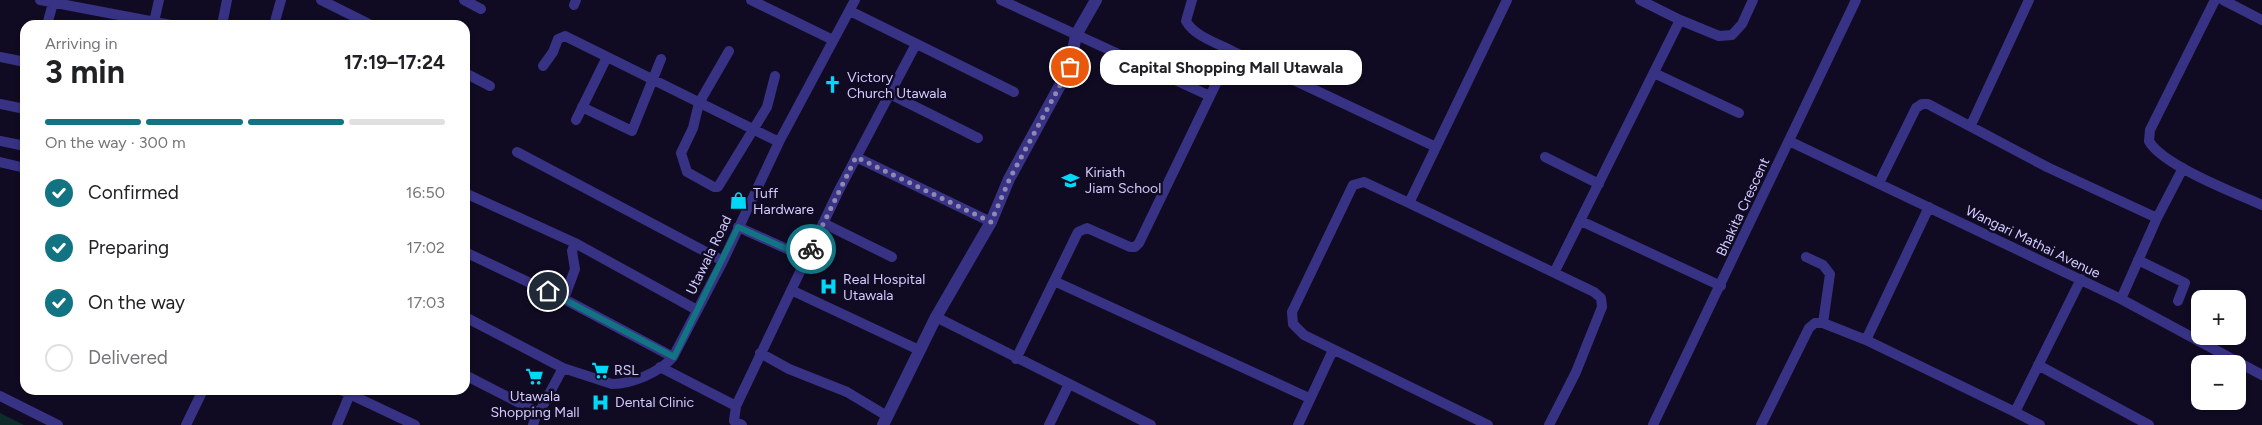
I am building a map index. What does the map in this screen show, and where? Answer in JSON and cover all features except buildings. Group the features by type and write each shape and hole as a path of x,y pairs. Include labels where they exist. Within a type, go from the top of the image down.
{"street":[{"path":"40,0 90,5 146,20"},
{"path":"154,20 159,0"},
{"path":"223,20 228,0"},
{"path":"275,20 281,0"},
{"path":"321,0 361,20"},
{"path":"464,0 481,9"},
{"path":"751,0 833,40"},
{"name":"Utawala Road","path":"470,320 563,368 612,384 620,384 660,367 674,357 723,261 779,142 855,0"},
{"path":"1001,0 1210,96"},
{"path":"760,353 789,369 847,392 885,420 936,317 991,222 1010,178 1070,67 1076,35 1096,0"},
{"path":"1192,0 1186,21 1195,32 1436,148"},
{"path":"1409,203 1507,0"},
{"path":"1640,0 1680,20 1719,36 1732,35 1742,24 1753,0"},
{"path":"1971,125 2029,0"},
{"path":"2215,0 2150,130 2149,141 2152,147 2183,168 2262,205"},
{"path":"2223,0 2262,20"},
{"name":"Bhakita Crescent","path":"1653,425 1721,286 1854,1"},
{"path":"48,20 53,2"},
{"path":"850,10 1014,92"},
{"path":"1555,271 1680,20"},
{"path":"544,66 560,36 565,36 751,130 779,142"},
{"path":"742,425 734,421 736,406 760,353 856,157 916,44"},
{"path":"729,50 699,103 693,128 681,154 687,172 714,187 718,187 751,130 767,107 775,76"},
{"path":"1016,359 1078,232 1083,228 1087,228 1130,247 1135,247 1139,243 1232,51"},
{"path":"0,57 20,61"},
{"path":"576,120 607,57"},
{"path":"582,108 632,131 661,59"},
{"path":"1654,73 1739,113"},
{"path":"470,76 490,86"},
{"path":"890,94 978,138"},
{"path":"0,104 20,108"},
{"path":"1879,183 1916,108 1922,104 1928,104 1971,125 2047,167 2157,218"},
{"path":"0,141 20,145"},
{"name":"Wangari Mathai Avenue","path":"1789,141 2081,279 2262,375"},
{"path":"517,152 723,261"},
{"path":"856,157 991,222"},
{"path":"1545,157 1599,184"},
{"path":"0,162 20,167"},
{"path":"2121,299 2157,218 2183,168"},
{"path":"1484,424 1333,350 1297,330 1293,324 1292,312 1353,185 1364,182 1555,271 1594,292 1601,298 1602,307 1576,372 1549,425"},
{"path":"470,195 575,243 697,310"},
{"path":"1866,340 1929,207"},
{"path":"1581,221 1721,286"},
{"path":"823,223 892,257"},
{"path":"738,227 807,258"},
{"path":"564,299 575,268 572,251 575,243"},
{"path":"470,254 564,299 674,357"},
{"path":"1806,257 1823,265 1830,274 1823,323"},
{"path":"2138,260 2185,283 2178,301"},
{"path":"2015,412 2081,279"},
{"path":"1054,281 1309,398"},
{"path":"790,290 920,350"},
{"path":"936,317 1016,359 1151,425"},
{"path":"1761,425 1809,328 1815,323 1823,323 1866,340 2040,425"},
{"path":"1298,425 1333,350"},
{"path":"2038,366 2149,425"},
{"path":"660,367 736,406"},
{"path":"533,425 537,412 541,409 563,368"},
{"path":"470,378 537,412"},
{"path":"1050,425 1069,384"},
{"path":"186,425 201,395"},
{"path":"337,425 345,395"},
{"path":"352,395 415,425"},
{"path":"0,396 58,425"}],"green space":[{"path":"0,413 24,425 0,425"}],"way so far":[{"path":"811,249 856,157 991,222 1010,178 1070,67"}],"place":[{"name":"Capital Shopping Mall Utawala","path":"1070,67"},
{"name":"Victory Church Utawala","path":"833,85"},
{"name":"Kiriath Jiam School","path":"1071,180"},
{"name":"Tuff Hardware","path":"739,201"},
{"name":"Real Hospital Utawala","path":"829,287"},
{"name":"RSL","path":"600,370"},
{"name":"Utawala Shopping Mall","path":"535,376"},
{"name":"Dental Clinic","path":"601,402"}],"route":[{"path":"548,291 674,357 723,261 738,227 807,258 811,249"}]}
